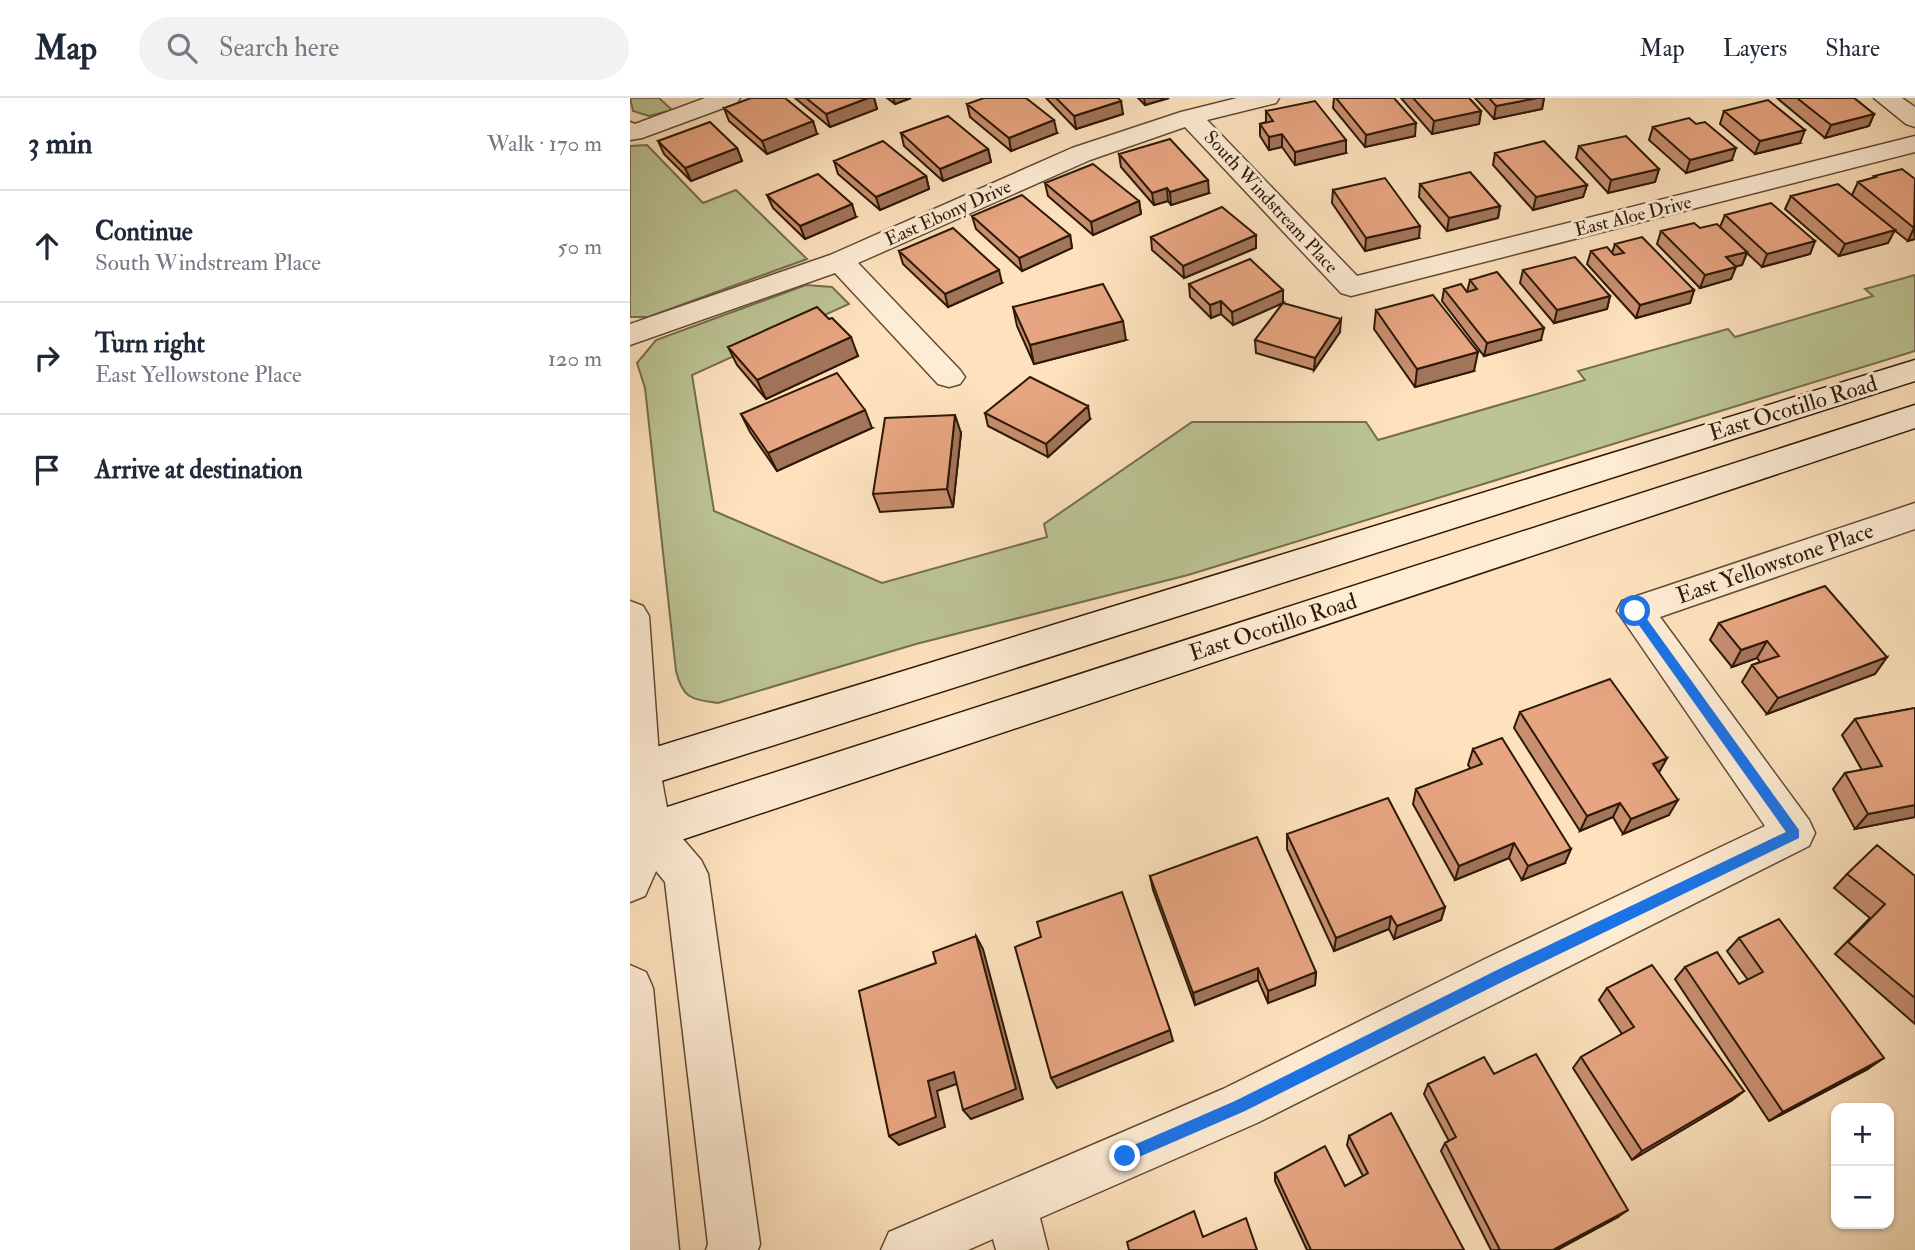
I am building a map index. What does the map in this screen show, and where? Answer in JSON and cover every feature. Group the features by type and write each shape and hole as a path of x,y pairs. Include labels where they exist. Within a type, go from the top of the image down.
{"street":[{"path":"632,131 728,98"},
{"name":"East Ebony Drive","path":"630,335 840,261 1081,154 1190,117 1267,98"},
{"path":"1886,98 1915,119"},
{"name":"South Windstream Place","path":"1190,117 1351,287"},
{"name":"East Aloe Drive","path":"1351,287 1915,144"},
{"path":"840,261 948,377"},
{"name":"East Ocotillo Road","path":"635,771 1915,370"},
{"name":"East Ocotillo Road","path":"640,835 1915,416"},
{"name":"East Yellowstone Place","path":"1017,1227 1240,1106 1503,974 1794,834 1635,611 1915,516"},
{"path":"630,616 640,835 630,882"},
{"path":"640,835 687,874 734,1244 732,1250"},
{"path":"630,988 653,1250"},
{"path":"907,1250 1017,1227"}],"green space":[{"path":"630,98 659,98 672,110 649,116 633,111"},
{"path":"647,145 703,203 736,190 807,259 648,317 630,317 630,146"},
{"path":"1915,275 1915,351 1188,575 916,644 718,703 690,696 682,687 676,671 645,388 637,363 656,340 806,285 832,287 849,304 692,375 714,511 882,583 1047,537 1044,524 1192,422 1366,422 1378,440 1585,380 1578,371 1728,329 1735,337 1873,296 1865,289"}],"building":[{"path":"751,98 785,98 813,121 762,141 724,108"},
{"path":"806,98 868,98 826,114"},
{"path":"984,98 1026,98 1054,120 1009,138 967,104"},
{"path":"1056,98 1118,98 1121,101 1074,116"},
{"path":"1336,98 1394,98 1416,123 1366,135"},
{"path":"1413,98 1469,98 1481,111 1434,121"},
{"path":"1489,98 1537,98 1496,106"},
{"path":"1797,98 1854,98 1874,114 1831,125"},
{"path":"1768,100 1805,130 1760,141 1724,111"},
{"path":"1315,101 1346,140 1295,152 1282,134 1269,137 1260,124 1273,121 1266,111"},
{"path":"948,116 988,149 940,169 901,133"},
{"path":"1689,118 1696,124 1705,122 1736,148 1690,160 1653,127"},
{"path":"710,122 737,148 685,168 658,141"},
{"path":"1626,136 1659,169 1611,180 1579,146"},
{"path":"1170,139 1208,180 1170,192 1167,188 1152,193 1119,154"},
{"path":"883,141 926,176 876,197 834,161"},
{"path":"1544,141 1587,185 1536,197 1495,153"},
{"path":"1093,164 1139,201 1091,222 1045,183"},
{"path":"1902,169 1915,179 1914,228 1858,182"},
{"path":"1470,172 1500,206 1449,218 1420,184"},
{"path":"818,174 852,204 800,226 767,195"},
{"path":"1385,178 1420,226 1366,238 1333,190"},
{"path":"1838,184 1895,230 1845,244 1791,196"},
{"path":"1022,195 1070,235 1019,258 972,216"},
{"path":"1771,203 1815,241 1767,254 1725,215"},
{"path":"1222,207 1256,235 1183,266 1151,237"},
{"path":"1694,223 1700,228 1717,224 1747,252 1726,257 1736,267 1705,275 1661,231"},
{"path":"953,228 999,270 945,294 899,251"},
{"path":"1642,237 1694,290 1640,305 1591,251 1607,247 1614,255 1624,253 1615,244"},
{"path":"1575,257 1610,296 1557,310 1523,270"},
{"path":"1250,259 1283,290 1232,312 1221,301 1210,305 1189,284"},
{"path":"1497,272 1544,328 1487,343 1444,289 1461,284 1467,292 1477,289 1470,280"},
{"path":"1103,284 1123,321 1030,345 1013,307"},
{"path":"1433,295 1478,352 1417,369 1376,310"},
{"path":"1283,303 1341,319 1315,358 1255,340"},
{"path":"817,307 851,337 757,380 728,347"},
{"path":"837,373 865,410 768,453 741,414"},
{"path":"1030,377 1088,406 1046,444 985,413"},
{"path":"955,415 947,489 873,494 885,418"},
{"path":"1825,586 1887,657 1778,698 1752,665 1779,656 1767,641 1741,650 1719,623"},
{"path":"1610,679 1667,758 1653,764 1678,800 1631,819 1620,803 1587,816 1520,712"},
{"path":"1915,708 1915,805 1868,814 1845,773 1882,766 1855,719"},
{"path":"1502,738 1571,849 1528,866 1514,843 1459,866 1416,789 1482,764 1473,749"},
{"path":"1388,798 1445,907 1397,926 1391,916 1336,938 1287,834"},
{"path":"1257,837 1316,972 1268,991 1258,968 1193,993 1150,876"},
{"path":"1877,845 1915,876 1915,998 1848,942 1885,904 1847,874"},
{"path":"1122,892 1170,1030 1051,1078 1015,947 1041,937 1037,922"},
{"path":"1779,919 1884,1058 1783,1112 1685,967 1717,952 1739,984 1763,972 1739,938"},
{"path":"976,936 1016,1089 963,1110 954,1072 928,1081 936,1117 889,1136 859,991 936,963 933,952"},
{"path":"1652,965 1744,1091 1642,1151 1581,1057 1634,1027 1607,988"},
{"path":"1536,1054 1628,1210 1553,1250 1500,1250 1445,1143 1456,1137 1428,1084 1484,1057 1494,1074"},
{"path":"1391,1113 1464,1250 1311,1250 1275,1173 1325,1146 1345,1186 1368,1173 1349,1136"},
{"path":"1194,1211 1203,1237 1246,1218 1257,1250 1129,1250 1127,1242"}],"route":[{"path":"1125,1156 1170,1138 1332,1062 1503,974 1794,834 1635,611"}]}
